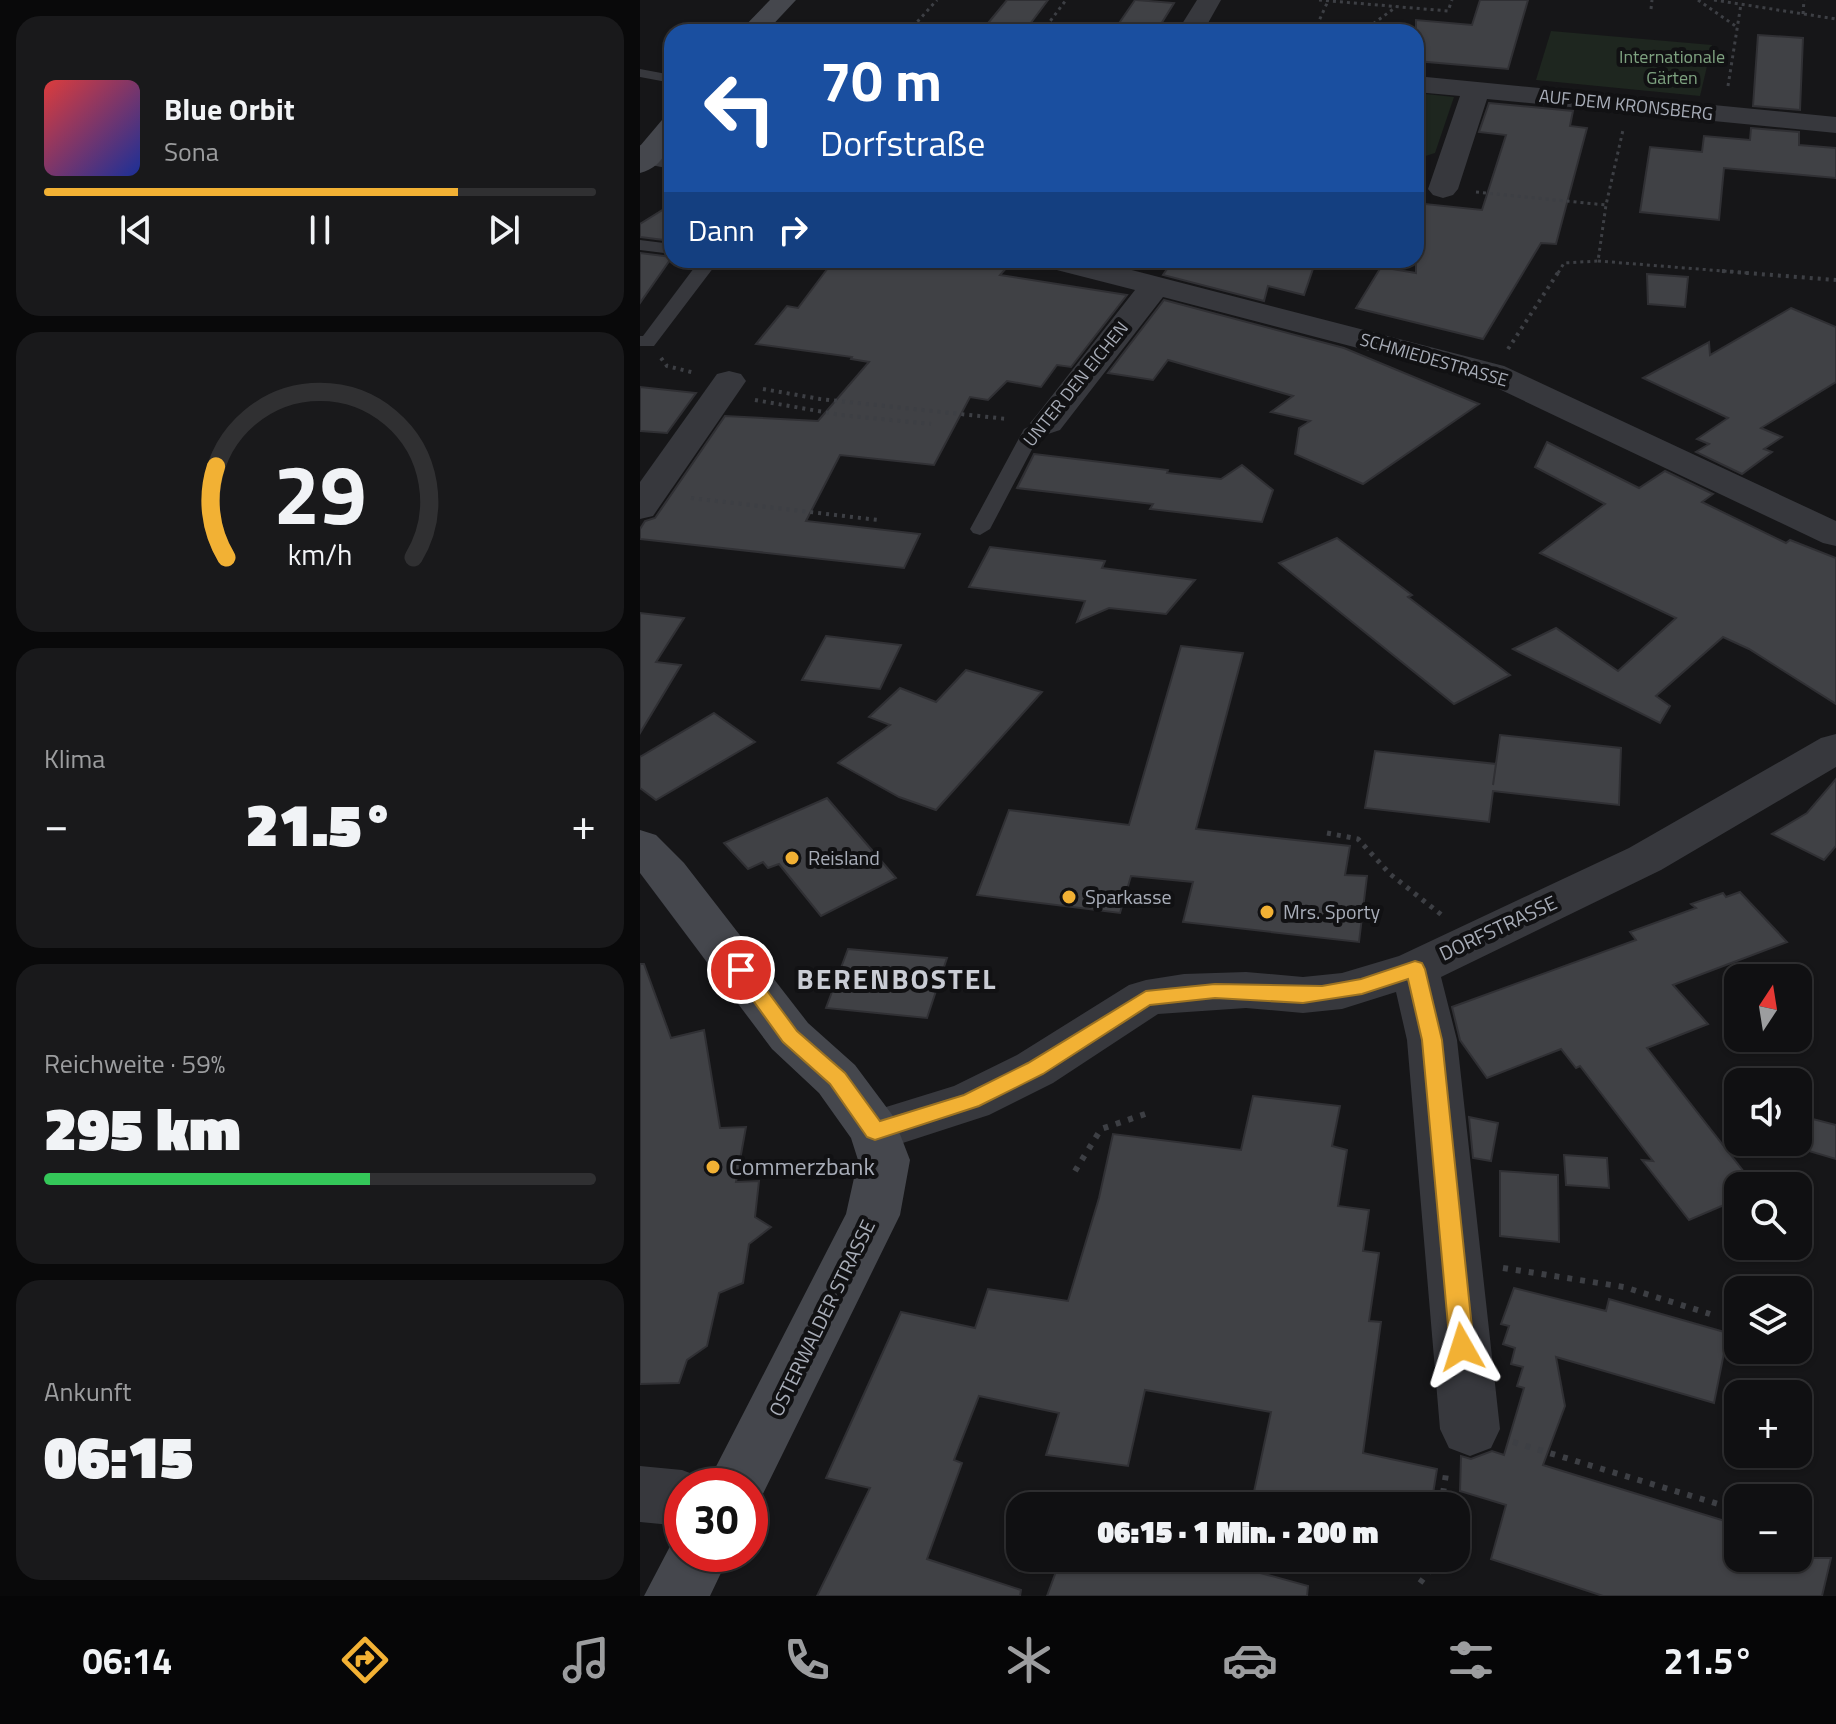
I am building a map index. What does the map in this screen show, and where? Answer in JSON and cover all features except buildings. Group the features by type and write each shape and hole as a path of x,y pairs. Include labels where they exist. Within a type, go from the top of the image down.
{"street":[{"path":"760,24 784,0"},
{"path":"1195,24 1209,0"},
{"name":"AUF DEM KRONSBERG","path":"1424,85 1836,125"},
{"path":"1443,189 1476,90"},
{"path":"650,158 664,138"},
{"name":"SCHMIEDESTRASSE","path":"1086,268 1492,373 1836,535"},
{"name":"UNTER DEN EICHEN","path":"1048,423 1155,286"},
{"path":"645,501 724,388"},
{"name":"DORFSTRASSE","path":"875,1131 971,1101 1035,1069 1146,998 1184,992 1246,990 1303,995 1342,991 1415,969 1645,859 1836,748"},
{"name":"OSTERWALDER STRASSE","path":"640,846 668,874 790,1036 837,1079 875,1131 884,1160 873,1215 745,1468"},
{"path":"1415,969 1432,1040 1470,1429"},
{"path":"640,1494 664,1496"},
{"path":"676,1596 689,1572"}],"lane":[{"path":"640,73 664,78"},
{"path":"640,245 664,248"},
{"path":"644,341 705,268"},
{"name":"UNTER DEN EICHEN","path":"980,529 1031,433 1048,423"}],"path":[{"path":"915,24 937,0"},
{"path":"1048,24 1066,0"},
{"path":"1319,0 1448,11 1452,0"},
{"path":"1651,9 1652,0"},
{"path":"1698,0 1737,27"},
{"path":"1714,0 1836,19"},
{"path":"1803,14 1804,0"},
{"path":"1317,24 1328,1"},
{"path":"1724,115 1741,4"},
{"path":"1371,24 1397,7"},
{"path":"1598,261 1606,205 1629,106"},
{"path":"1443,189 1606,205"},
{"path":"1492,373 1564,263 1598,261 1836,280"},
{"path":"644,341 667,366 724,388 841,415 931,424"},
{"path":"724,388 1048,423"},
{"path":"645,501 878,520"},
{"path":"1327,833 1358,839 1390,874 1472,940"},
{"path":"1075,1171 1101,1129 1151,1112"},
{"path":"1454,1265 1508,1269 1624,1287 1710,1314"},
{"path":"1470,1429 1724,1506"},
{"path":"1420,1583 1428,1572"}],"green space":[{"name":"Internationale Gärten","path":"1551,31 1712,45 1700,96 1536,80"},
{"path":"1424,94 1454,97 1435,153 1424,156"}],"place":[{"name":"Reisland","path":"792,858"},
{"name":"Sparkasse","path":"1069,897"},
{"name":"Mrs. Sporty","path":"1267,912"},
{"name":"Commerzbank","path":"713,1167"}],"district":[{"name":"BERENBOSTEL","path":"897,979"}],"route":[{"path":"741,970 790,1036 837,1079 875,1131 971,1101 1035,1069 1146,998 1184,992 1246,990 1303,995 1342,991 1415,969 1432,1040 1462,1347"}]}
